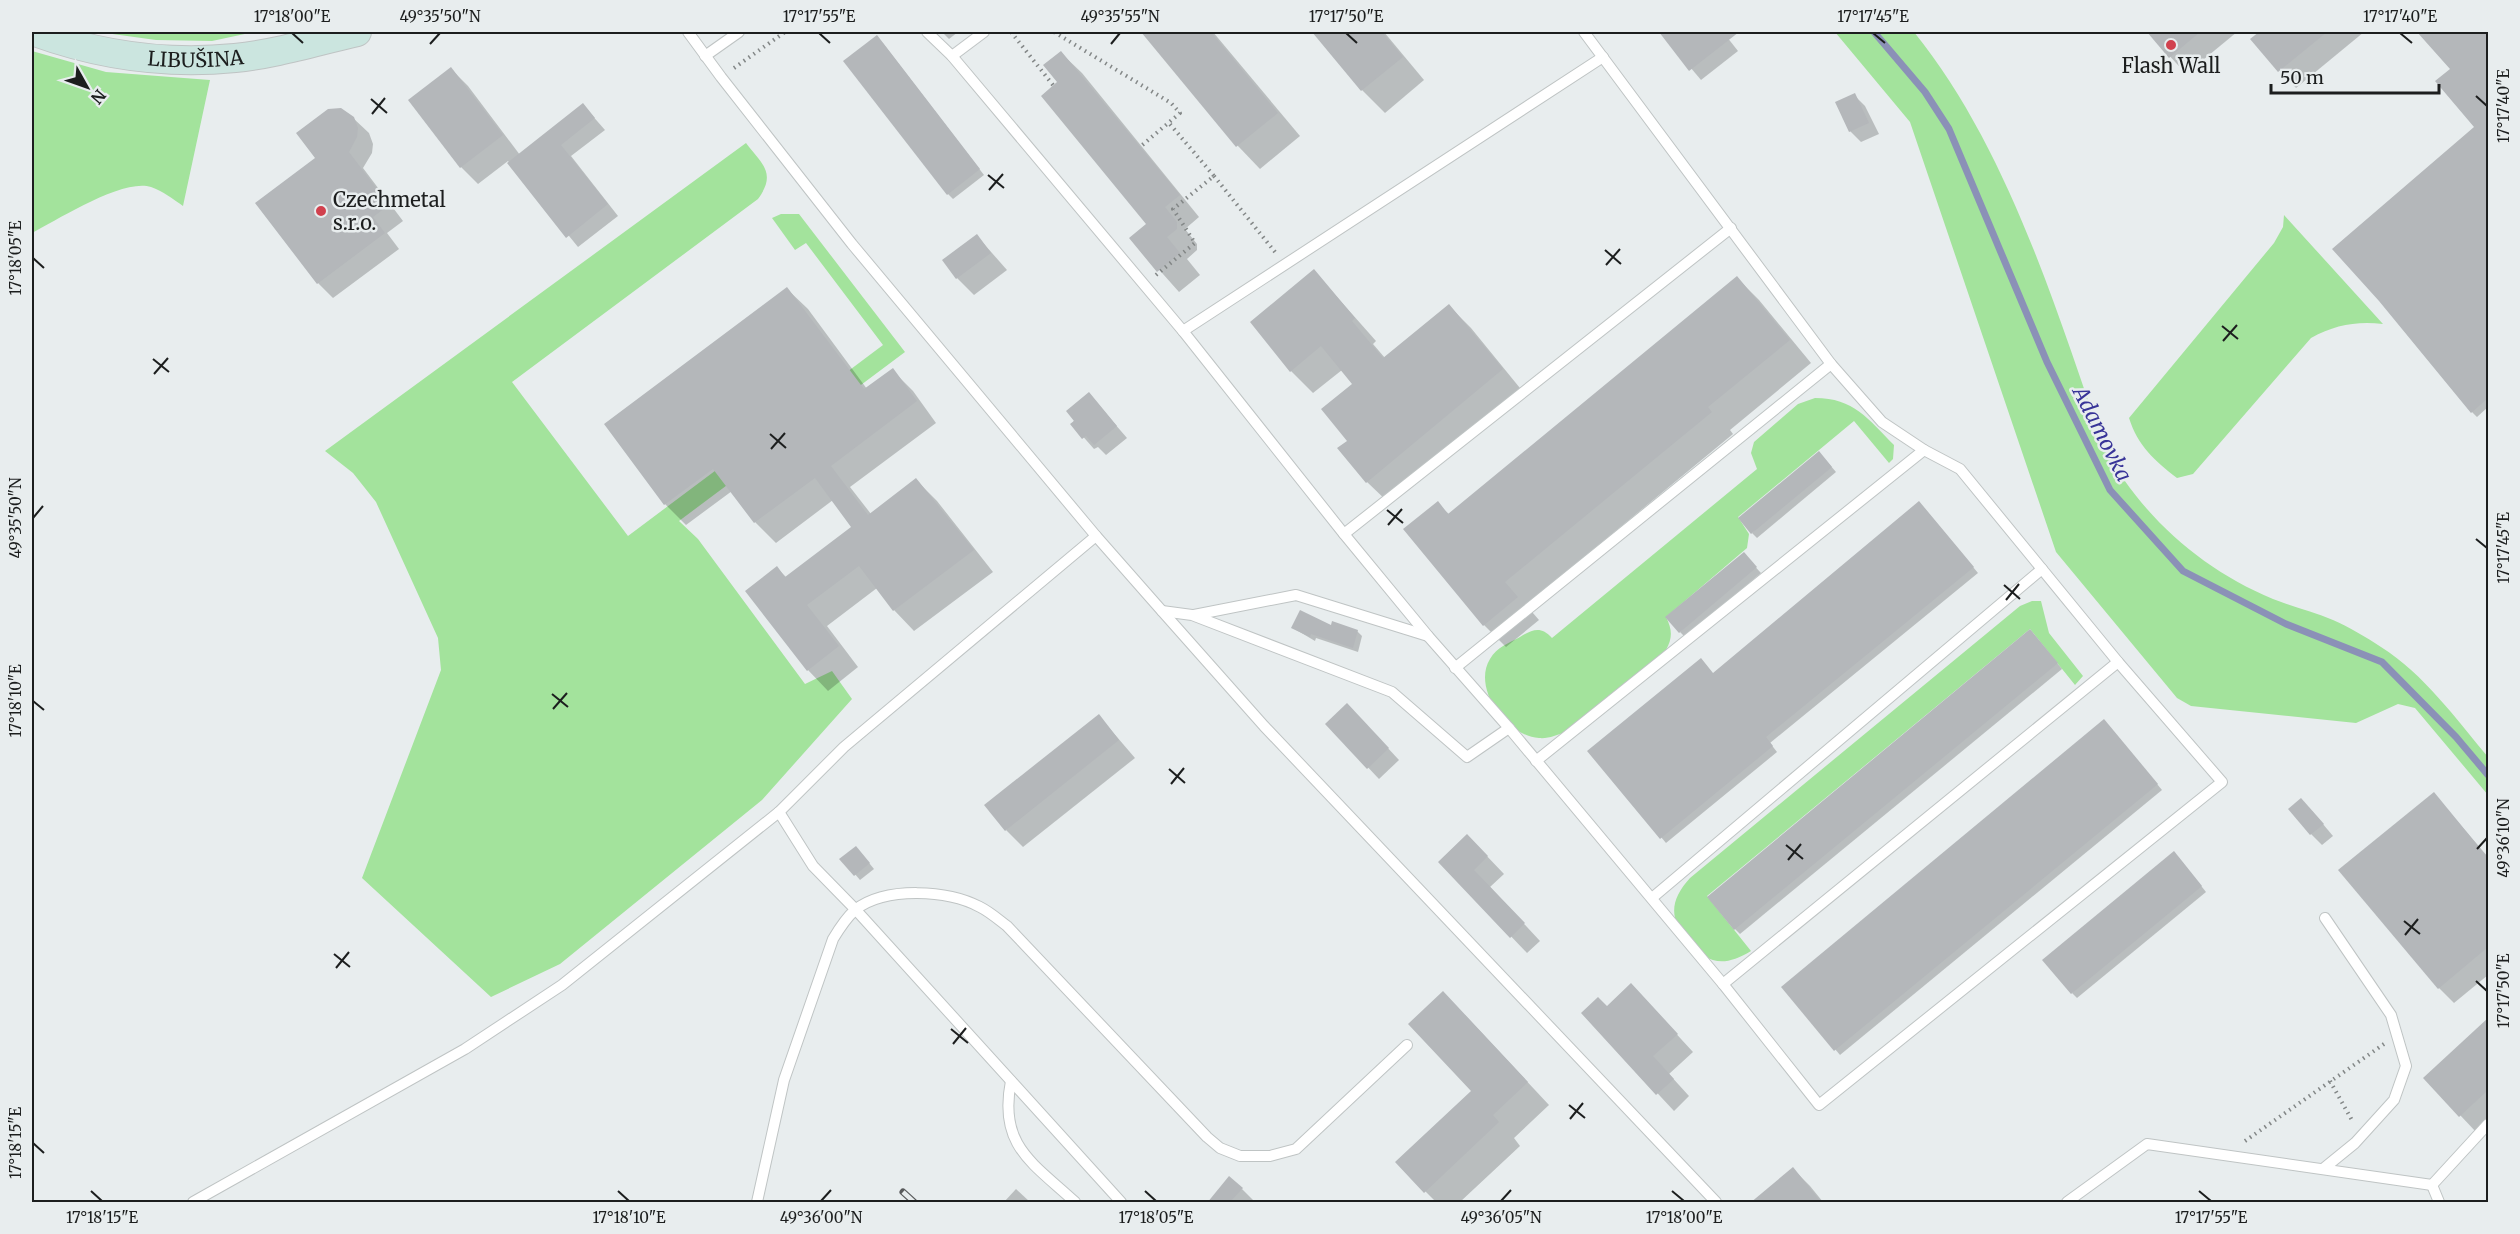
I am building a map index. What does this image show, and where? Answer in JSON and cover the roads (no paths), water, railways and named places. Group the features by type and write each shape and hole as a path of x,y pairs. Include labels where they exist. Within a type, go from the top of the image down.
{"street":[{"name":"LIBUŠINA","path":"35,32 100,52 181,60 235,58 357,32"}],"lane":[{"path":"688,32 860,253 1096,536 1264,726 1716,1203"},
{"path":"705,56 739,32"},
{"path":"927,32 952,56 1183,331 1344,534 1455,668 1509,728 1652,898 1819,1105 2222,782 2118,662 1960,469 1924,450 1882,422 1831,364 1584,32"},
{"path":"952,56 984,32"},
{"path":"1183,331 1604,57"},
{"path":"1344,534 1731,228"},
{"path":"1455,668 1831,364"},
{"path":"1536,761 1924,450"},
{"path":"193,1203 465,1049 562,985 779,812 851,741 1096,536"},
{"path":"1652,898 2042,569"},
{"path":"1192,615 1296,595 1428,636"},
{"path":"1162,611 1192,615 1392,692 1467,757 1509,728"},
{"path":"1723,984 2118,662"},
{"path":"779,812 813,866 856,910 1121,1203"},
{"path":"757,1203 784,1080 832,939 856,910 870,902 907,894 935,894 956,898 980,907 1007,926 1207,1137 1220,1148 1240,1156 1270,1156 1285,1154 1296,1149 1407,1045"},
{"path":"2323,1169 2361,1137 2394,1100 2406,1066 2391,1015 2325,918"},
{"path":"1011,1081 1007,1115 1013,1137 1028,1158 1075,1203"},
{"path":"2432,1185 2488,1124"},
{"path":"2067,1203 2147,1144 2432,1185"},
{"path":"2432,1185 2439,1203"}],"waterway":[{"name":"Adamovka","path":"1874,32 1925,92 1949,129 2047,362 2110,490 2183,571 2286,624 2382,662 2456,737 2488,775"}],"railway":[{"path":"903,1192 914,1202"}],"place":[{"name":"Flash Wall","path":"2171,45"},
{"name":"Czechmetal s.r.o.","path":"321,211"}]}
